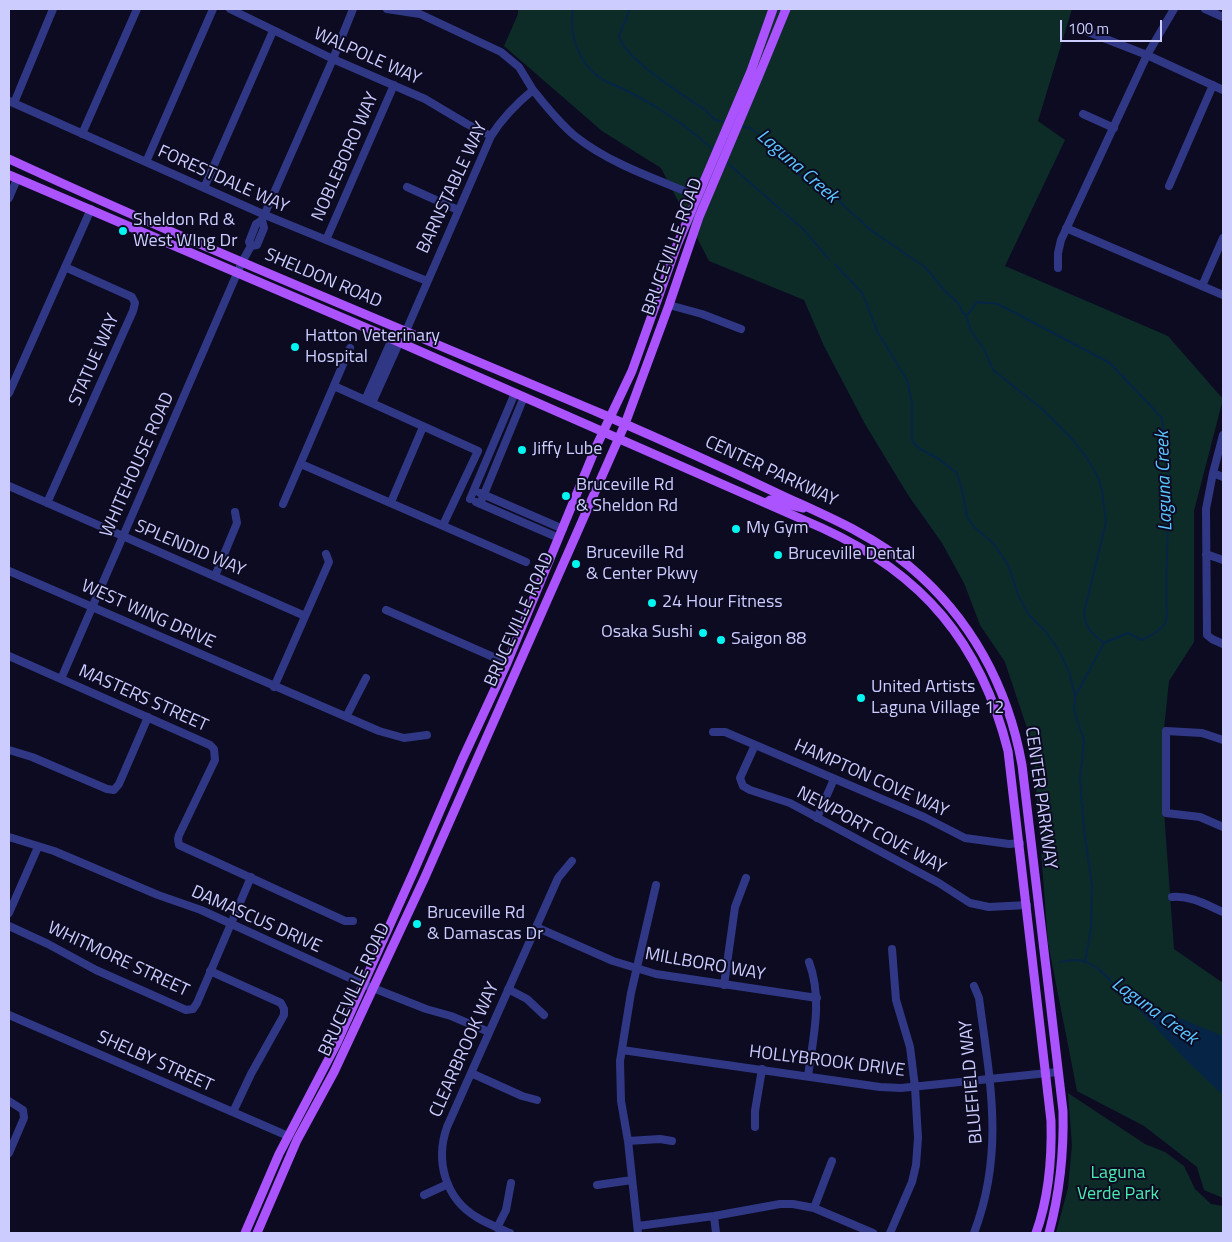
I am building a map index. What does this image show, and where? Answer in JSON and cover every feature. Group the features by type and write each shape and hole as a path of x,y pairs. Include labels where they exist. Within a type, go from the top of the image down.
{"main road":[{"name":"BRUCEVILLE ROAD","path":"738,114 773,9"},
{"name":"BRUCEVILLE ROAD","path":"257,1233 298,1140 334,1072 425,877 619,438 670,305 709,180 786,9"},
{"name":"SHELDON ROAD","path":"9,159 242,262 625,424"},
{"name":"SHELDON ROAD","path":"13,177 619,438"},
{"name":"BRUCEVILLE ROAD","path":"244,1233 288,1136 328,1062 507,663 604,432 632,371 677,245 697,196 709,180"},
{"name":"CENTER PARKWAY","path":"625,424 859,531 890,551 935,590 967,628 997,680 1012,721 1022,765 1063,1111 1063,1162 1057,1202 1049,1233"},
{"name":"CENTER PARKWAY","path":"619,438 850,541 883,562 921,592 950,624 970,654 988,688 996,707 1008,751 1052,1121 1051,1164 1048,1188 1036,1233"},
{"path":"766,503 774,500 789,506 813,510"},
{"path":"541,613 539,605 554,565 554,550"}],"street":[{"path":"11,102 54,9"},
{"path":"82,134 137,9"},
{"path":"146,162 213,9"},
{"name":"WALPOLE WAY","path":"230,9 333,59 425,99 453,117 491,136"},
{"name":"WHITEHOUSE ROAD","path":"61,679 242,262 251,246 249,242 256,224 264,218 353,9"},
{"path":"387,9 421,12 501,52 519,68 533,90 562,124 590,147 619,162 697,196"},
{"path":"1058,268 1058,253 1066,228 1147,55 1174,9"},
{"path":"1205,9 1223,17"},
{"path":"204,188 274,31"},
{"path":"1088,32 1147,55 1223,90"},
{"name":"NOBLEBORO WAY","path":"326,240 394,86"},
{"path":"1169,186 1213,86"},
{"name":"BARNSTABLE WAY","path":"406,331 491,136 504,116 515,104 533,90"},
{"name":"FORESTDALE WAY","path":"11,102 204,188 264,218 326,240 427,281"},
{"path":"1083,114 1114,128"},
{"path":"9,198 13,177"},
{"path":"407,187 458,210"},
{"path":"9,393 91,209"},
{"path":"1066,228 1223,295"},
{"path":"1202,286 1223,238"},
{"name":"STATUE WAY","path":"48,503 135,303 132,297 65,267"},
{"path":"670,305 705,315 742,329"},
{"path":"369,402 396,341"},
{"path":"283,504 350,348"},
{"path":"334,386 478,451 444,525"},
{"path":"470,499 519,395"},
{"path":"480,504 519,395"},
{"path":"391,502 423,427"},
{"path":"1223,435 1206,509 1207,635 1223,644"},
{"path":"301,464 526,562"},
{"path":"1213,473 1223,477"},
{"name":"SPLENDID WAY","path":"9,486 305,616"},
{"path":"461,490 474,490 484,494 561,534"},
{"path":"461,490 470,499 480,504 561,534"},
{"path":"215,576 237,523 235,512"},
{"path":"883,562 890,551"},
{"path":"274,687 328,562 326,554"},
{"path":"1206,554 1223,560"},
{"path":"893,569 899,558"},
{"name":"WEST WING DRIVE","path":"9,571 379,731 404,738 427,735"},
{"path":"386,610 507,663"},
{"name":"MASTERS STREET","path":"9,656 210,745 216,754 215,760 179,835 179,845 345,921 353,921"},
{"path":"346,718 366,678"},
{"path":"9,750 32,756 107,790 114,790 119,784 148,717"},
{"path":"1223,740 1202,732 1166,731 1166,813 1200,817 1223,827"},
{"name":"HAMPTON COVE WAY","path":"713,732 725,732 924,817 965,838 1009,844 1020,843"},
{"name":"NEWPORT COVE WAY","path":"755,745 740,778 743,786 790,803 939,883 970,903 989,907 1027,905"},
{"path":"817,818 834,778"},
{"name":"DAMASCUS DRIVE","path":"9,837 54,851 158,895 202,910 363,984 489,1032"},
{"path":"9,913 38,847"},
{"name":"CLEARBROOK WAY","path":"510,1233 478,1219 455,1198 448,1184 442,1159 444,1135 558,878 572,860"},
{"name":"WHITMORE STREET","path":"9,926 48,944 96,970 186,1010 192,1010 197,1003 251,877"},
{"path":"724,985 736,907 746,878"},
{"path":"656,885 636,969 620,1061 621,1101 628,1142 638,1230 780,1204 793,1204 814,1208 873,1233"},
{"path":"1172,897 1181,896 1193,899 1223,912"},
{"name":"MILLBORO WAY","path":"536,927 636,969 724,985 817,998"},
{"path":"890,1233 907,1195 916,1166 918,1138 910,1047 896,1000 892,950"},
{"path":"808,1076 817,998 809,962"},
{"path":"210,971 280,1003 284,1009 284,1015 250,1074 233,1112"},
{"name":"BLUEFIELD WAY","path":"974,986 979,998 990,1080 993,1122 991,1169 982,1210 974,1233"},
{"path":"508,989 527,999 544,1015"},
{"name":"SHELBY STREET","path":"9,1015 288,1136"},
{"name":"HOLLYBROOK DRIVE","path":"622,1050 880,1087 915,1087 1058,1072"},
{"path":"755,1126 755,1111 762,1069"},
{"path":"471,1073 522,1096 537,1100"},
{"path":"9,1101 23,1110 24,1118 9,1153"},
{"path":"628,1142 672,1141"},
{"path":"814,1208 832,1161"},
{"path":"597,1185 632,1180"},
{"path":"497,1228 506,1210 512,1183"},
{"path":"424,1195 448,1184"},
{"path":"714,1216 716,1233"}],"green space":[{"path":"518,9 1072,9 1038,121 1065,140 1005,266 1168,336 1223,399 1194,511 1194,642 1169,681 1164,729 1164,811 1174,949 1223,983 1223,1198 1204,1190 1197,1167 1144,1126 1077,1091 1048,943 1033,746 1005,662 980,625 964,583 942,543 908,495 865,424 824,346 804,300 709,261 661,168 602,131 504,46 518,14"},
{"name":"Laguna Verde Park","path":"1068,1093 1145,1144 1165,1152 1184,1166 1195,1189 1211,1204 1223,1206 1223,1233 1056,1233 1068,1188 1072,1145"}],"water":[{"path":"1126,996 1223,1036 1223,1095 1186,1060"}],"waterway":[{"name":"Laguna Creek","path":"573,9 572,30 574,40 589,68 605,81 636,95 664,112 715,151"},
{"name":"Laguna Creek","path":"630,9 619,36 623,45 643,66 656,76 705,110 715,120 726,122"},
{"name":"Laguna Creek","path":"740,126 750,128 772,144 798,174 833,196 872,231 925,267 945,291 959,304 963,313 968,314 977,302 998,304 1110,363 1162,418 1169,481 1167,612 1165,623 1157,632 1141,640 1128,633 1104,643"},
{"name":"Laguna Creek","path":"725,161 802,228 829,259"},
{"name":"Laguna Creek","path":"835,264 863,294 877,331 907,380 912,403 912,441 919,448 939,459 957,473 967,517 974,527 993,543 1008,565 1019,597 1029,615 1046,632 1059,651 1070,674 1075,696 1074,711 1084,740 1080,779 1084,830 1092,885 1091,928 1085,962"},
{"name":"Laguna Creek","path":"966,315 971,331 984,349 993,370 1042,409 1074,441 1097,475 1102,490 1106,522 1084,613 1090,631 1104,643 1076,695"},
{"name":"Laguna Creek","path":"1060,962 1076,960 1090,964 1104,974 1126,997"}],"place":[{"name":"Sheldon Rd & West WIng Dr","path":"123,231"},
{"name":"Hatton Veterinary Hospital","path":"295,347"},
{"name":"Jiffy Lube","path":"522,450"},
{"name":"Bruceville Rd & Sheldon Rd","path":"566,496"},
{"name":"My Gym","path":"736,529"},
{"name":"Bruceville Dental","path":"778,555"},
{"name":"Bruceville Rd & Center Pkwy","path":"576,564"},
{"name":"24 Hour Fitness","path":"652,603"},
{"name":"Osaka Sushi","path":"703,633"},
{"name":"Saigon 88","path":"721,640"},
{"name":"United Artists Laguna Village 12","path":"861,698"},
{"name":"Bruceville Rd & Damascas Dr","path":"417,924"}]}
